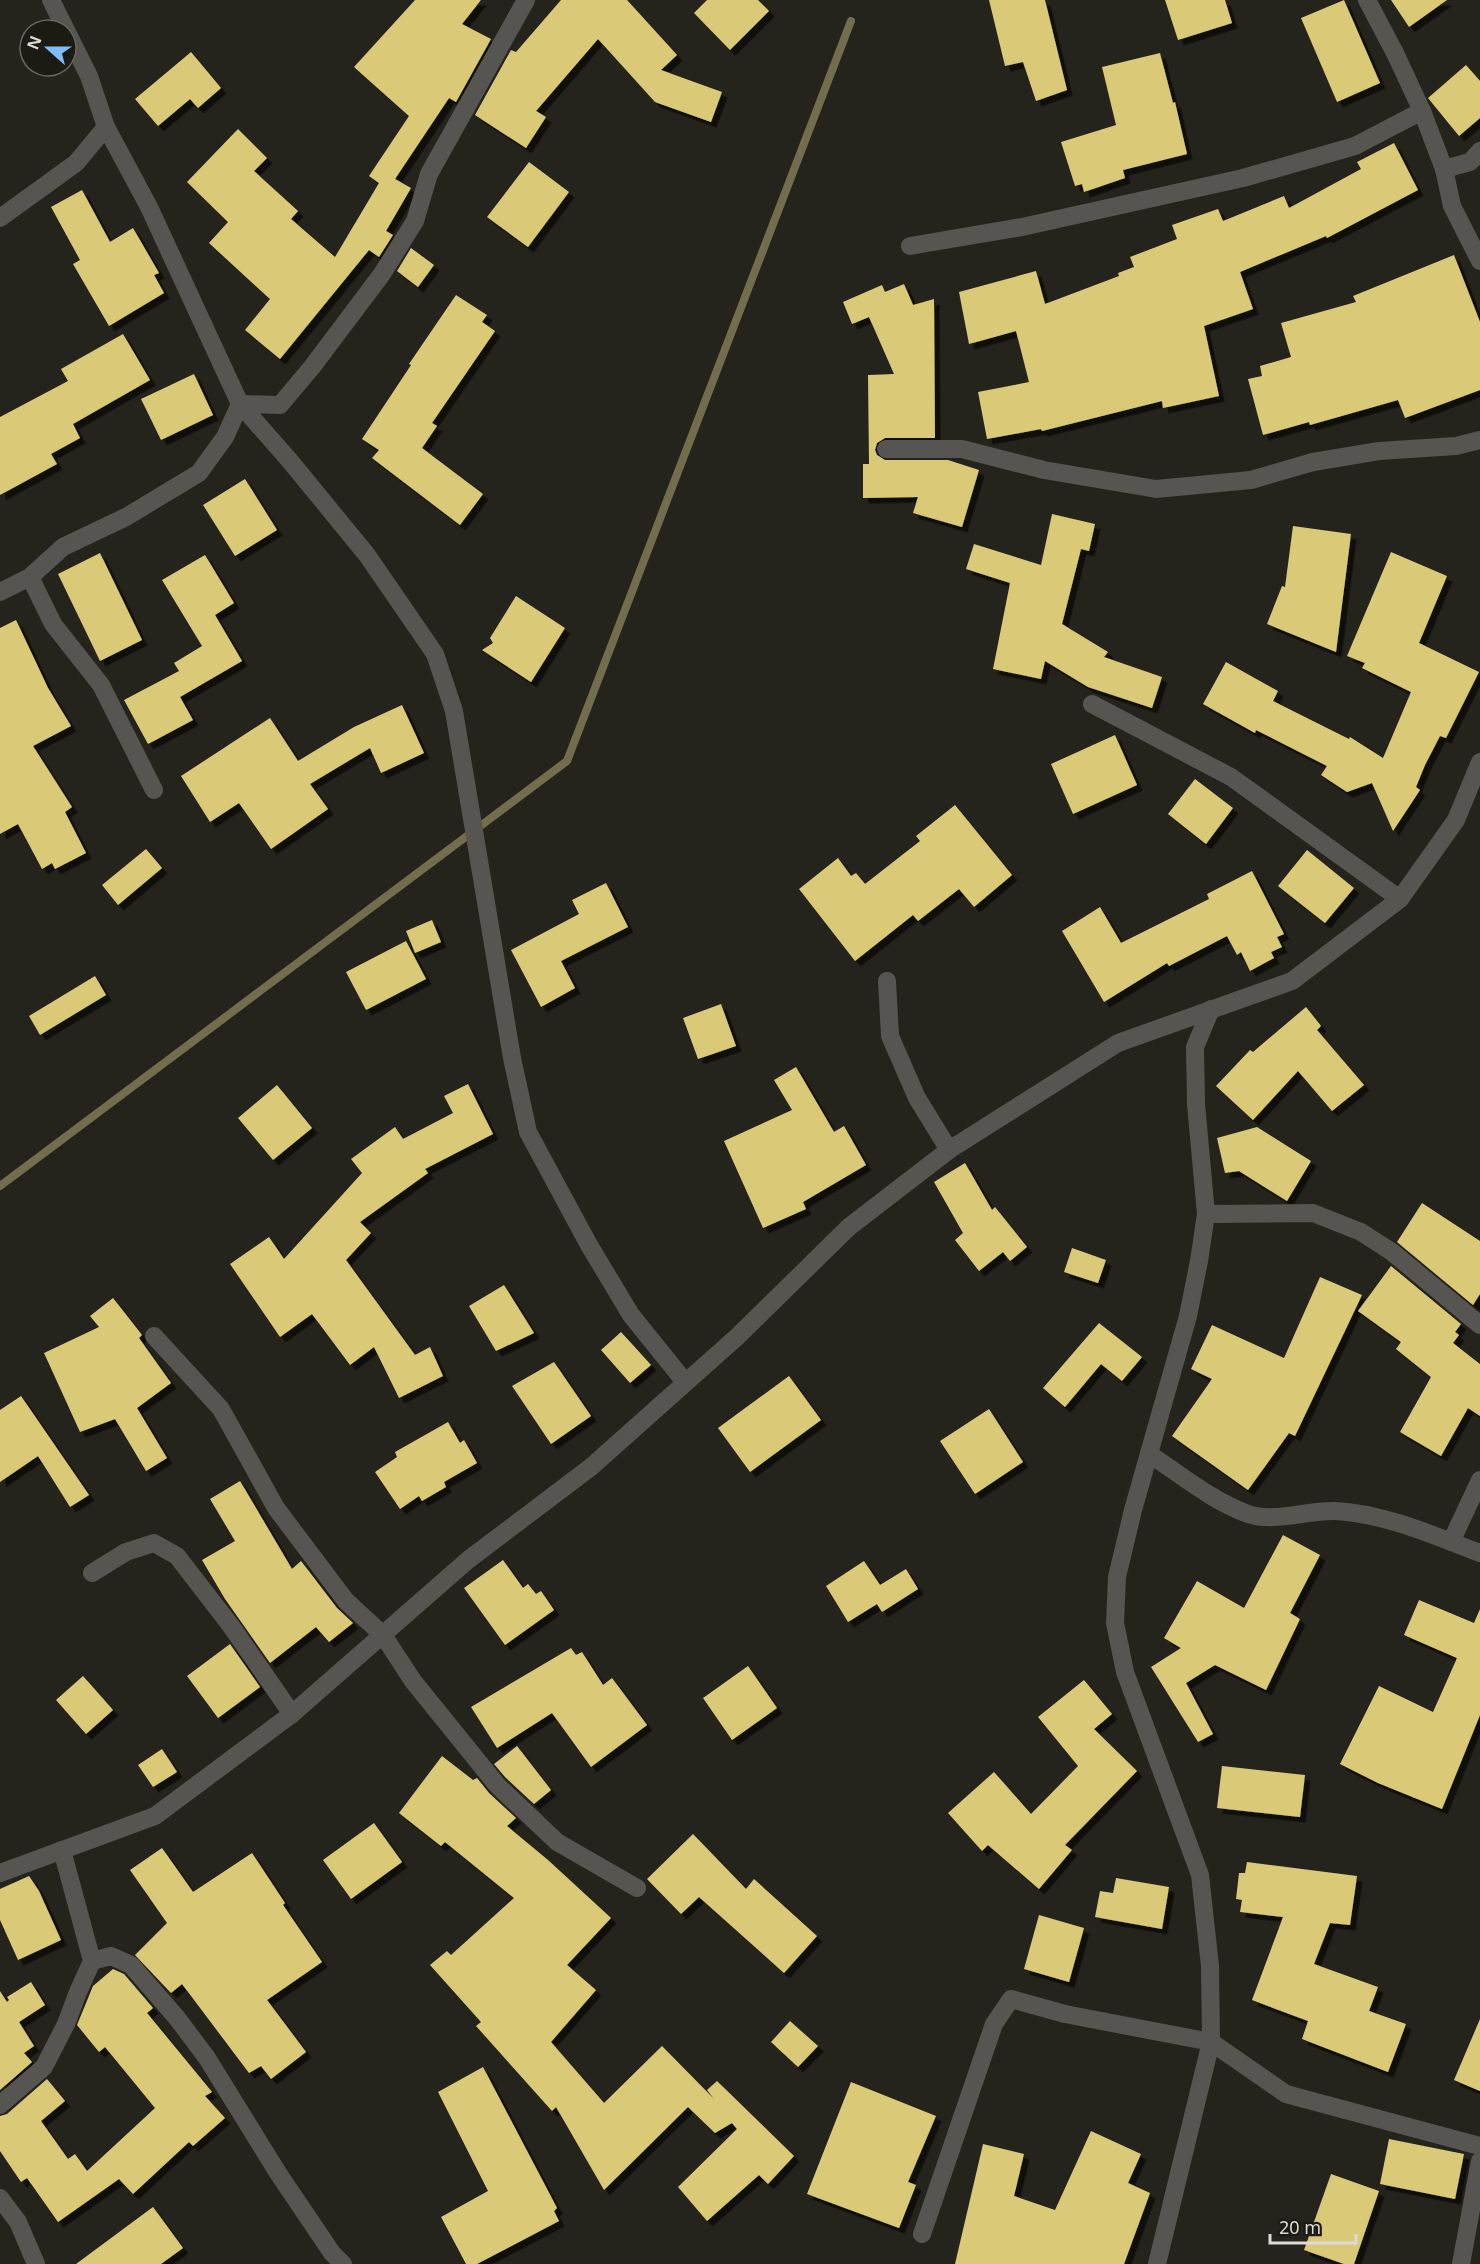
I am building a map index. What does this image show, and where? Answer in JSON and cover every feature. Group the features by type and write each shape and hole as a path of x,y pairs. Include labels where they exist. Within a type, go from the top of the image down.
{"street":[{"path":"51,0 89,76 106,127 149,207 240,404 367,555 435,654 454,711 510,1046 528,1132 631,1315 685,1383"},
{"path":"240,404 280,405 312,368 382,274 415,221 429,174 526,0"},
{"path":"1367,0 1422,111 1444,169 1452,206 1480,261"},
{"path":"910,246 1022,227 1243,178 1355,146 1422,111"},
{"path":"0,218 76,163 106,127"},
{"path":"1444,169 1470,162 1480,152"},
{"path":"0,592 30,577 63,547 126,517 199,473 225,437 240,404"},
{"path":"886,449 962,450 1044,470 1156,489 1251,480 1324,460 1379,451 1456,446 1480,440"},
{"path":"30,577 53,624 101,686 154,790"},
{"path":"1092,704 1231,777 1400,899"},
{"path":"0,1873 155,1816 292,1714 468,1560 591,1467 738,1336 849,1227 948,1150 1118,1043 1292,981 1400,899 1456,820 1480,762"},
{"path":"887,981 890,1036 918,1098 948,1150"},
{"path":"1157,2264 1211,2042 1210,1966 1200,1875 1125,1672 1115,1623 1117,1577 1188,1316 1199,1261 1206,1214 1196,1104 1195,1047 1211,1009"},
{"path":"1206,1214 1313,1213 1361,1232 1392,1252 1480,1324"},
{"path":"154,1336 221,1409 276,1508 346,1601 383,1635 413,1681 497,1785 557,1842 637,1888"},
{"path":"1149,1454 1213,1497 1249,1514 1282,1516 1333,1511 1368,1514 1480,1553"},
{"path":"1451,1542 1480,1480"},
{"path":"92,1573 126,1552 154,1543 177,1556 231,1626 292,1714"},
{"path":"0,2105 44,2067 66,2024 92,1961 62,1850"},
{"path":"92,1961 111,1956 131,1965 177,2018 207,2058 278,2173 332,2253 343,2264"},
{"path":"922,2234 994,2024 1011,1999 1065,2014 1211,2042 1286,2094 1480,2146"},
{"path":"1461,2264 1480,2161"},
{"path":"0,2198 18,2222 36,2264"}],"building":[{"path":"415,0 481,0 462,24 491,39 456,102 449,98 395,179 411,188 386,231 393,235 379,257 369,250 280,359 245,330 270,299 209,243 228,222 187,182 238,129 267,158 254,171 298,211 291,219 335,257 379,183 369,176 409,116 354,67"},
{"path":"561,0 627,0 677,55 661,70 722,92 711,122 655,102 598,39 536,111 546,117 526,148 475,115 511,50 516,52"},
{"path":"707,0 758,0 769,11 730,50 694,13"},
{"path":"989,0 1045,0 1067,90 1036,101 1023,62 1005,66"},
{"path":"1165,0 1225,0 1232,23 1178,40"},
{"path":"1344,0 1380,83 1337,102 1301,18"},
{"path":"1391,0 1447,0 1409,27"},
{"path":"191,52 221,88 198,108 190,99 158,126 135,99"},
{"path":"1160,53 1173,103 1175,102 1187,154 1123,170 1125,178 1084,192 1082,184 1075,186 1061,142 1116,125 1102,67"},
{"path":"1466,65 1480,81 1480,118 1459,136 1428,98"},
{"path":"1394,143 1418,190 1327,238 1326,236 1240,272 1253,309 1204,326 1219,396 1163,408 1162,401 1042,431 1041,429 987,439 978,392 1029,382 1016,331 969,344 959,292 1036,271 1045,304 1119,276 1118,273 1134,267 1130,257 1177,239 1172,225 1218,209 1223,221 1284,196 1289,208 1361,169 1357,162"},
{"path":"529,162 569,192 528,247 487,217"},
{"path":"82,190 110,242 133,228 159,273 154,275 164,293 109,326 73,264 80,260 51,207"},
{"path":"411,248 434,265 418,287 397,271"},
{"path":"1454,255 1480,322 1480,390 1405,418 1398,400 1310,425 1309,422 1263,435 1248,379 1262,376 1260,366 1291,357 1281,323 1356,302 1353,296"},
{"path":"904,284 913,305 934,299 935,438 885,438 877,443 875,450 877,455 885,460 948,460 979,470 962,527 913,513 918,497 863,498 863,464 869,464 868,375 894,374 869,317 852,324 843,302 882,285 885,292"},
{"path":"456,295 487,315 482,322 495,331 432,423 437,426 422,448 483,494 460,525 372,458 379,450 362,439"},
{"path":"123,334 150,380 73,424 80,438 51,454 57,464 0,495 0,417 68,381 61,369"},
{"path":"194,374 213,415 161,440 141,399"},
{"path":"245,479 277,530 235,556 203,505"},
{"path":"1052,514 1095,524 1089,551 1081,549 1062,624 1108,652 1104,657 1162,677 1152,708 1088,687 1045,661 1041,679 993,669 1010,583 966,569 974,544 1041,565"},
{"path":"1293,526 1351,534 1336,652 1267,624 1282,586 1285,587"},
{"path":"1391,552 1447,576 1419,643 1479,672 1446,738 1440,736 1425,765 1416,787 1420,790 1393,831 1372,783 1347,792 1321,775 1327,766 1256,730 1255,733 1203,704 1226,662 1278,691 1273,701 1349,739 1350,737 1383,758 1411,692 1362,668 1365,663 1347,656"},
{"path":"100,553 142,640 100,661 58,574"},
{"path":"205,555 234,603 215,615 242,661 180,697 193,720 148,744 124,700 179,671 174,663 202,646 162,580"},
{"path":"516,596 565,628 531,682 482,650 493,643 490,638"},
{"path":"16,620 48,688 71,726 33,746 72,807 65,812 86,853 55,869 52,863 42,869 18,824 0,834 0,628"},
{"path":"402,705 424,753 381,773 370,748 310,784 328,809 271,849 239,803 210,822 181,776 270,718 298,761 354,727"},
{"path":"1115,735 1137,785 1073,814 1051,764"},
{"path":"1195,779 1233,808 1206,844 1168,814"},
{"path":"955,805 1012,875 974,907 959,889 918,921 913,915 855,961 799,889 838,858 851,876 856,873 865,884 920,841 916,836"},
{"path":"146,849 162,868 118,905 102,885"},
{"path":"1307,850 1354,888 1325,923 1278,886"},
{"path":"1252,871 1284,934 1277,937 1282,947 1271,952 1274,958 1250,971 1241,952 1237,955 1227,936 1169,966 1167,963 1104,1002 1062,931 1100,907 1121,943 1209,899 1207,894"},
{"path":"606,883 628,927 561,961 575,988 541,1007 511,950 579,914 572,900"},
{"path":"432,920 441,942 415,953 406,931"},
{"path":"406,941 426,979 366,1010 346,972"},
{"path":"95,976 106,995 40,1035 29,1016"},
{"path":"721,1004 736,1046 698,1059 683,1018"},
{"path":"1306,1007 1321,1026 1317,1030 1364,1085 1332,1111 1298,1071 1253,1120 1216,1086 1250,1050 1253,1052"},
{"path":"796,1067 834,1132 844,1126 866,1165 803,1202 806,1209 763,1228 724,1141 792,1110 774,1080"},
{"path":"468,1084 493,1134 425,1169 428,1173 360,1222 371,1233 346,1260 415,1355 430,1347 443,1376 399,1398 374,1347 350,1365 312,1314 280,1337 230,1264 269,1237 284,1259 362,1173 351,1159 395,1127 403,1139 453,1113 444,1096"},
{"path":"277,1085 312,1128 273,1160 238,1118"},
{"path":"1257,1127 1311,1161 1287,1201 1239,1171 1225,1173 1217,1138"},
{"path":"965,1163 992,1210 995,1207 1027,1247 1010,1261 1003,1252 979,1271 955,1240 963,1233 934,1182"},
{"path":"1422,1203 1480,1241 1480,1294 1473,1305 1397,1242"},
{"path":"1072,1248 1106,1260 1098,1283 1064,1272"},
{"path":"1391,1266 1461,1324 1455,1332 1459,1335 1453,1343 1480,1364 1480,1416 1468,1408 1441,1456 1400,1432 1431,1377 1396,1349 1401,1342 1358,1311"},
{"path":"1320,1277 1362,1295 1295,1436 1289,1433 1248,1490 1172,1436 1212,1379 1191,1369 1212,1325 1284,1358"},
{"path":"504,1285 534,1333 496,1351 469,1306"},
{"path":"113,1298 142,1335 139,1338 171,1383 137,1408 167,1458 146,1471 115,1419 80,1432 44,1353 99,1327 90,1316"},
{"path":"1099,1323 1142,1357 1122,1381 1101,1364 1065,1407 1043,1388"},
{"path":"621,1332 651,1365 630,1383 601,1350"},
{"path":"554,1362 591,1416 551,1444 512,1386"},
{"path":"789,1376 821,1420 750,1472 718,1428"},
{"path":"21,1396 89,1495 70,1507 38,1456 0,1482 0,1410"},
{"path":"989,1409 1023,1462 975,1494 940,1441"},
{"path":"448,1422 460,1443 464,1440 477,1463 444,1482 446,1487 422,1501 419,1496 400,1509 375,1472 397,1457 395,1452"},
{"path":"240,1481 292,1569 301,1561 337,1608 353,1623 329,1642 316,1627 270,1663 225,1599 202,1560 235,1541 210,1499"},
{"path":"1283,1535 1320,1555 1290,1613 1300,1619 1266,1690 1215,1665 1186,1683 1213,1734 1198,1742 1151,1667 1181,1648 1164,1638 1197,1581 1244,1608"},
{"path":"503,1560 523,1588 528,1584 536,1594 541,1591 554,1610 505,1645 464,1588"},
{"path":"864,1561 880,1585 906,1569 918,1589 882,1612 877,1604 848,1622 826,1586"},
{"path":"1419,1600 1474,1623 1480,1609 1480,1715 1442,1809 1378,1783 1340,1764 1379,1686 1433,1712 1457,1658 1404,1635"},
{"path":"230,1644 260,1687 218,1718 187,1676"},
{"path":"571,1648 576,1655 582,1652 603,1685 612,1678 647,1725 591,1767 552,1713 497,1748 471,1707"},
{"path":"748,1666 777,1708 732,1740 703,1698"},
{"path":"83,1676 113,1710 86,1734 56,1700"},
{"path":"1084,1680 1112,1714 1094,1729 1137,1771 1065,1845 1072,1850 1039,1889 988,1845 982,1851 948,1813 994,1772 1031,1814 1078,1766 1038,1717"},
{"path":"517,1746 551,1790 534,1804 494,1764"},
{"path":"162,1749 177,1772 153,1787 138,1765"},
{"path":"442,1756 473,1780 477,1778 489,1793 516,1818 507,1826 611,1918 567,1965 596,1990 551,2042 604,2103 662,2046 714,2099 707,2090 717,2081 794,2156 768,2184 759,2175 707,2221 678,2187 737,2129 732,2123 715,2133 688,2107 604,2190 556,2107 552,2111 476,2026 481,2022 430,1965 447,1951 451,1955 514,1898 445,1842 441,1846 399,1813"},
{"path":"1222,1766 1305,1775 1300,1817 1217,1808"},
{"path":"374,1823 402,1862 351,1899 323,1860"},
{"path":"693,1834 746,1889 754,1879 817,1936 784,1973 699,1897 681,1914 647,1879"},
{"path":"162,1848 193,1892 252,1853 285,1903 283,1905 322,1962 267,2000 306,2052 271,2079 261,2066 249,2073 182,1984 171,1993 135,1955 167,1923 130,1870"},
{"path":"1247,1862 1357,1876 1350,1925 1330,1923 1314,1964 1378,1987 1369,2011 1406,2024 1388,2072 1302,2039 1308,2021 1252,2000 1283,1917 1240,1912 1242,1900 1236,1899 1239,1873 1245,1873"},
{"path":"29,1876 39,1891 61,1940 18,1960 0,1920 0,1889"},
{"path":"1116,1878 1169,1887 1162,1929 1095,1917 1100,1891 1113,1893"},
{"path":"1039,1915 1084,1928 1069,1982 1024,1969"},
{"path":"113,1969 124,1974 153,2008 147,2013 212,2092 205,2096 225,2118 193,2146 189,2142 133,2194 119,2179 58,2222 27,2178 21,2182 0,2151 0,2116 7,2114 47,2079 65,2101 41,2121 68,2159 75,2154 87,2171 155,2108 105,2047 99,2052 77,2025 93,1986"},
{"path":"31,1982 45,2005 19,2022 34,2046 24,2053 32,2062 0,2090 0,1991 7,2002 9,2000 7,1997"},
{"path":"1480,2019 1480,2091 1454,2080"},
{"path":"790,2021 818,2046 798,2067 771,2042"},
{"path":"483,2067 557,2208 554,2211 559,2221 477,2264 466,2264 441,2217 488,2191 438,2092"},
{"path":"851,2082 936,2116 908,2182 916,2185 899,2228 807,2194"},
{"path":"1091,2131 1141,2154 1128,2183 1150,2193 1124,2264 955,2264 983,2144 1024,2154 1014,2196 1055,2210"},
{"path":"1389,2139 1464,2154 1455,2199 1380,2184"},
{"path":"1331,2174 1379,2191 1354,2264 1344,2264 1304,2250"},
{"path":"153,2207 183,2248 161,2264 76,2264"}],"waterway":[{"path":"0,1186 567,761 851,21"}]}
